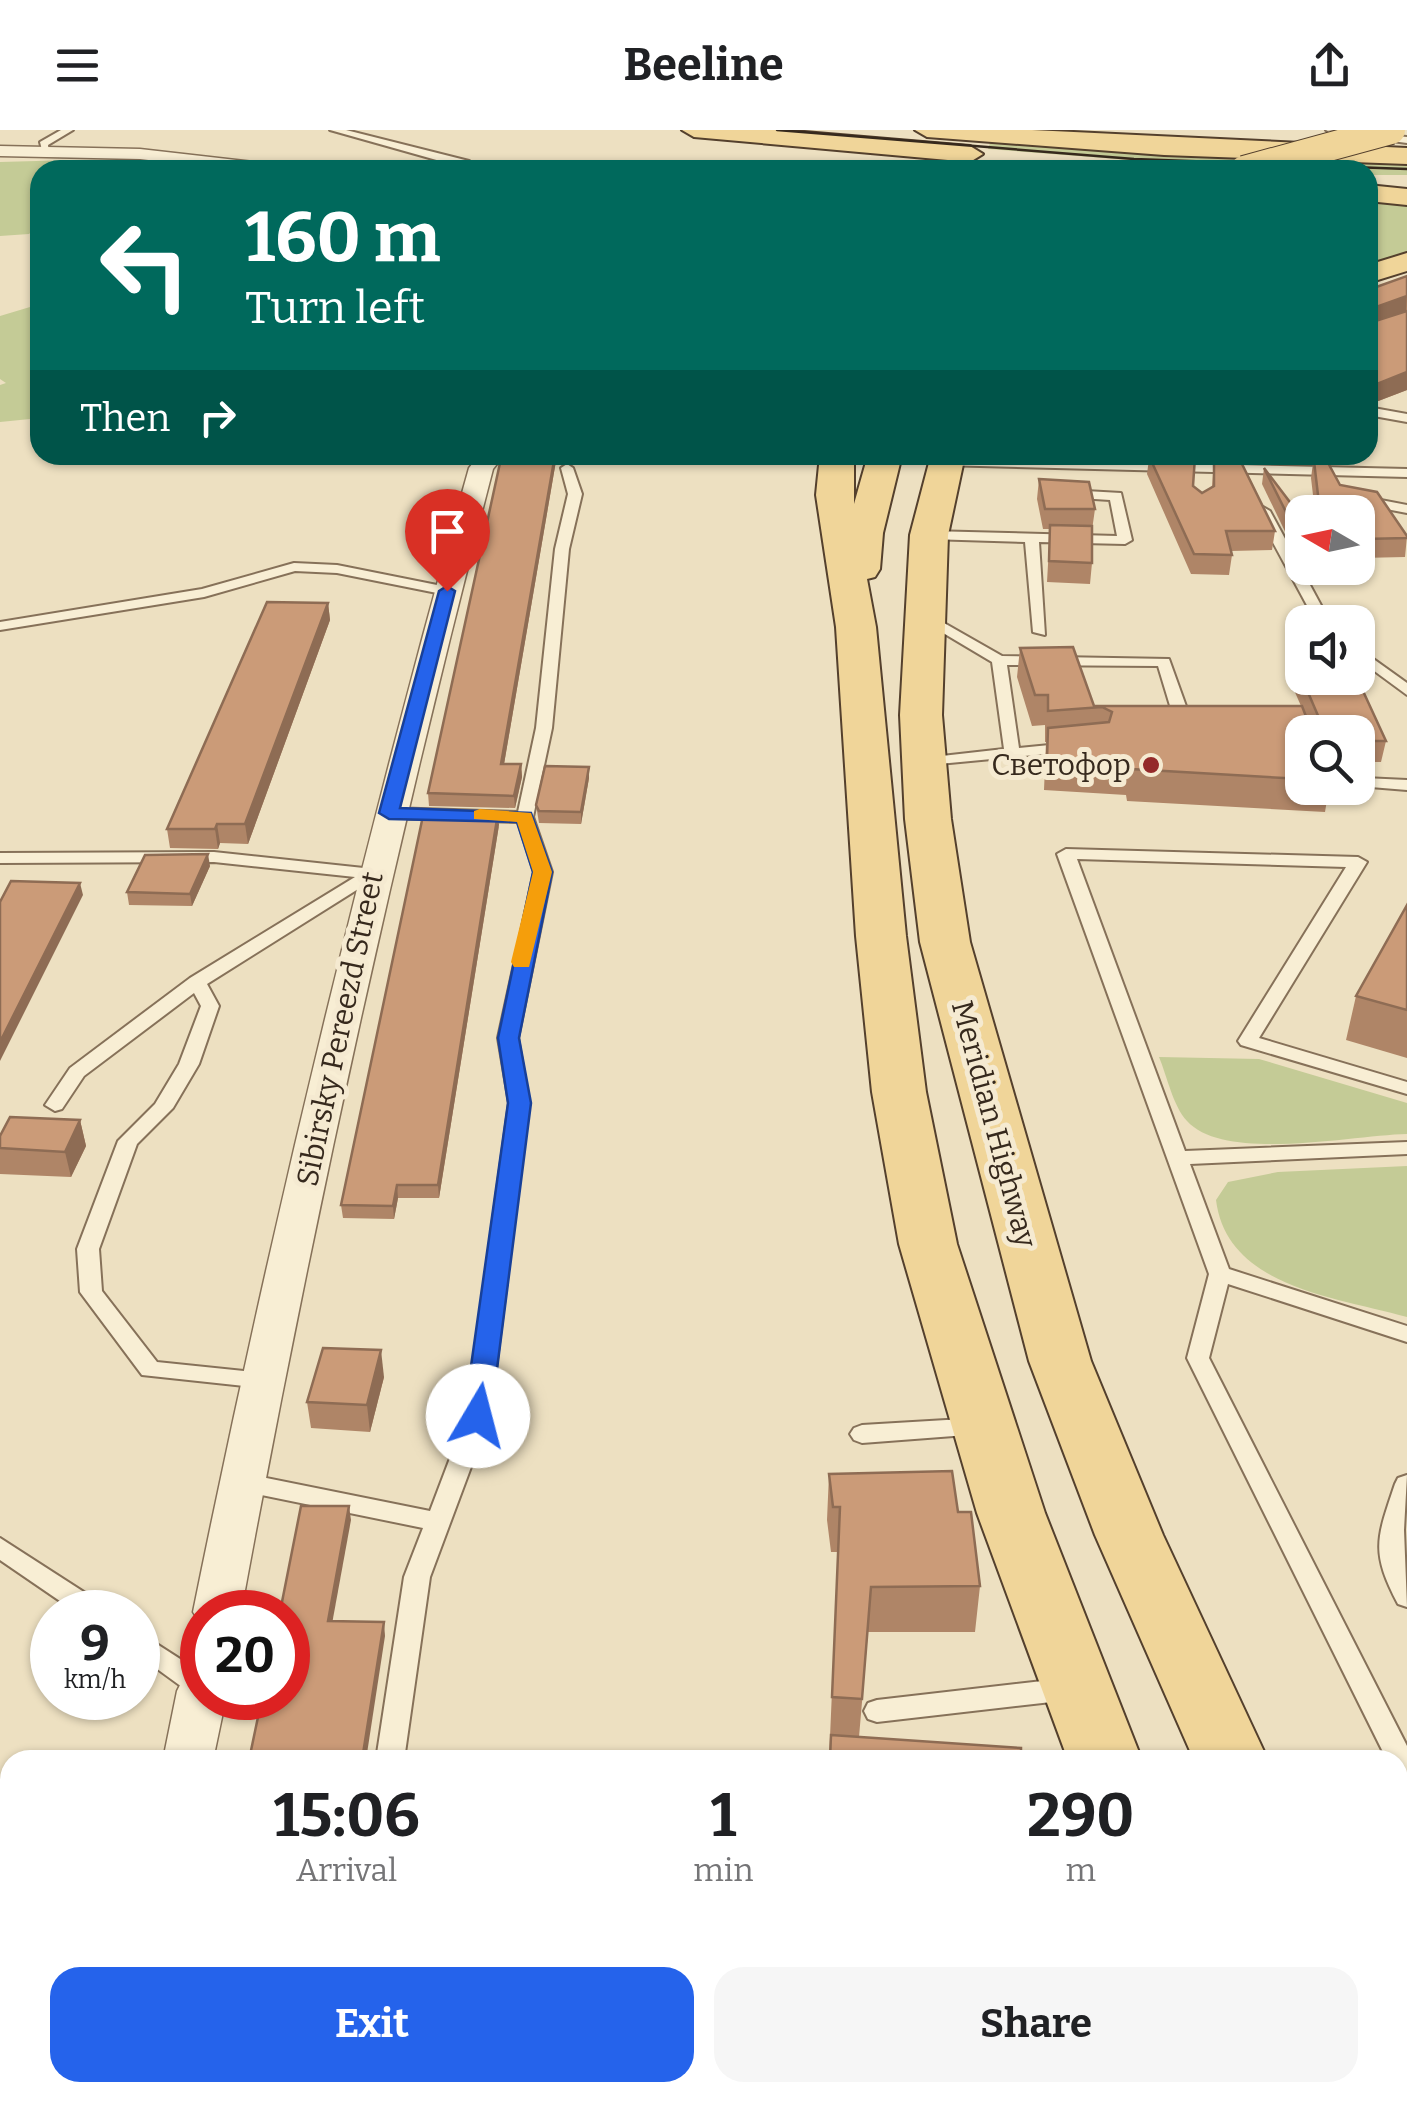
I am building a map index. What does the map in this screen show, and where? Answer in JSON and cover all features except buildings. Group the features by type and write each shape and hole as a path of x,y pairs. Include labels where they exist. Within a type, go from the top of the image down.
{"main road":[{"path":"694,130 1158,159 1407,156"},
{"path":"927,130 1158,159 1245,130"},
{"path":"1281,160 1391,130"},
{"path":"776,137 867,154 879,160"},
{"path":"1350,160 1407,143"},
{"path":"1378,183 1407,183"},
{"path":"1378,194 1407,197"},
{"path":"1378,271 1407,262"},
{"path":"836,465 834,495 856,627 881,936 900,1092 928,1244 1012,1513 1101,1750"},
{"path":"856,627 864,533 882,465"},
{"name":"Meridian Highway","path":"945,465 930,535 923,615 924,763 945,942 1060,1361 1129,1535 1226,1750"}],"street":[{"path":"0,151 140,154 192,160"},
{"name":"Sibirsky Pereezd Street","path":"221,1590 373,874 484,465"},
{"path":"190,1750 196,1720"}],"lane":[{"path":"46,152 44,144 68,130"},
{"path":"335,130 454,160"},
{"path":"1331,130 1407,143"},
{"path":"1378,413 1407,418"},
{"path":"1028,465 1039,472 1243,468 1337,484 1407,509"},
{"path":"391,1750 417,1577 478,1416 520,1103 508,1038 542,872 524,817 544,728 562,549 576,494 568,468"},
{"path":"1243,468 1251,485"},
{"path":"1202,469 1202,487"},
{"path":"1337,484 1407,472"},
{"path":"930,535 1124,540 1116,496 1058,493"},
{"path":"1259,502 1314,605"},
{"path":"1032,540 1040,632"},
{"path":"0,626 204,593 294,567 337,569 447,591"},
{"path":"923,615 1000,660 1164,662 1178,709"},
{"path":"1000,660 1012,752"},
{"path":"1375,665 1407,690"},
{"path":"924,763 1082,748"},
{"path":"1375,784 1407,785"},
{"path":"389,813 524,817"},
{"path":"1395,1750 1198,1358 1220,1274 1066,854 1358,862 1248,1041 1407,1088"},
{"path":"0,858 214,857 373,874"},
{"path":"55,1105 77,1072 197,982 373,874"},
{"path":"197,982 210,1006 190,1064 163,1108 128,1141 88,1248 88,1279 91,1292 150,1369 264,1380"},
{"path":"1180,1158 1407,1148"},
{"path":"1220,1274 1407,1334"},
{"path":"862,1434 984,1426"},
{"path":"242,1482 438,1522"},
{"path":"1407,1484 1392,1530 1392,1567 1407,1597"},
{"path":"0,1547 62,1590"},
{"path":"878,1712 1077,1688"}],"green space":[{"path":"934,138 1407,160 1407,175 1378,175 1378,160 1130,160 988,149 990,143"},
{"path":"30,161 29,234 0,236 0,162"},
{"path":"1378,197 1407,200 1407,253 1378,263"},
{"path":"30,307 30,419 0,422 0,385 6,383 0,379 0,316"},
{"path":"1159,1057 1259,1059 1407,1103 1407,1134 1259,1144 1205,1134 1182,1115"},
{"path":"1407,1166 1407,1317 1319,1294 1263,1270 1241,1253 1224,1229 1216,1200 1228,1182 1278,1172"}],"tram line":[{"path":"777,130 1161,160"},
{"path":"1378,168 1407,169"}],"slow traffic":[{"path":"480,815 524,817 542,872 522,962"}],"place":[{"name":"Светофор","path":"1151,765"}],"route":[{"path":"447,591 389,813 524,817 542,872 508,1038 520,1103 478,1416"}]}
